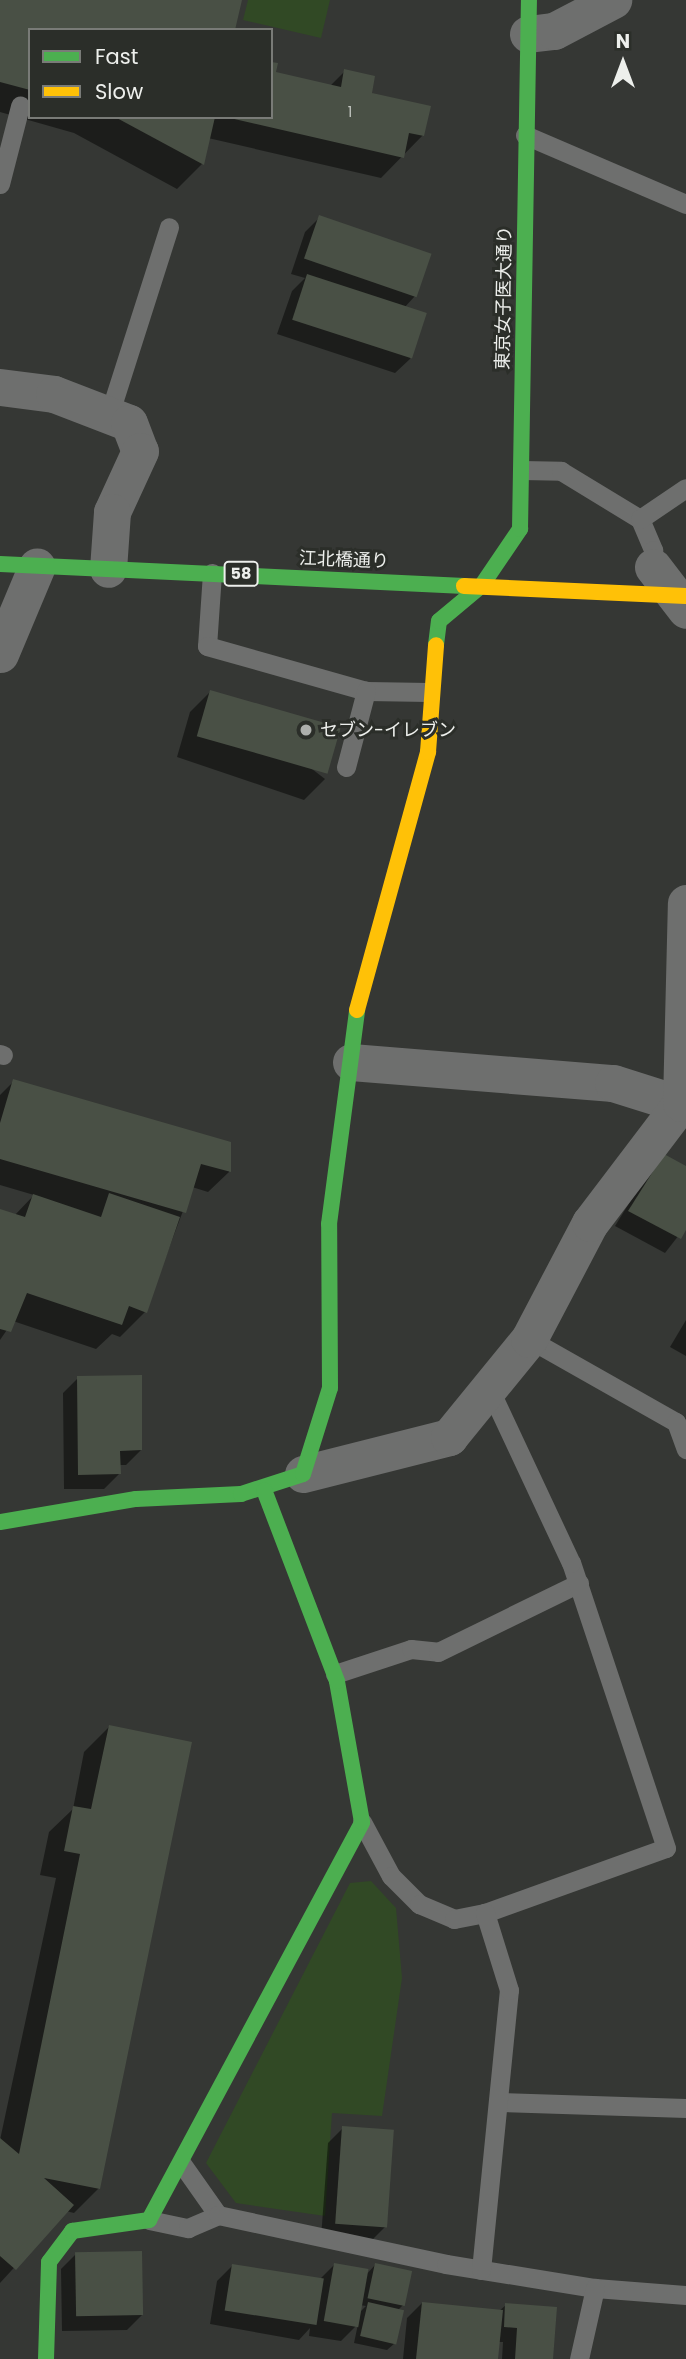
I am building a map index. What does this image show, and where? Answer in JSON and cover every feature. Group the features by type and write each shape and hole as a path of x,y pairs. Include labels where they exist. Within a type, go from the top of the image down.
{"street":[{"path":"529,17 554,31 610,1"},
{"name":"東京女子医大通り","path":"303,1474 330,1388 329,1224 358,1006 428,752 429,692 439,621 482,585 520,528 529,17"},
{"path":"0,387 54,394 110,412 129,423 140,451 112,512 108,569"},
{"name":"江北橋通り","path":"0,564 675,592"},
{"path":"0,654 37,566"},
{"path":"0,1522 136,1499 264,1490 303,1474 449,1437 491,1390 529,1339 590,1223 684,1104 686,903"},
{"path":"351,1062 613,1083 684,1104"},
{"path":"46,2359 50,2262 72,2231 149,2220 182,2164 362,1822 335,1674 264,1490"}],"lane":[{"path":"0,184 20,106"},
{"path":"525,135 686,204"},
{"path":"110,412 169,227"},
{"path":"522,470 561,471 640,519 653,551 675,592"},
{"path":"640,519 686,488"},
{"path":"212,573 207,646 366,691 429,692"},
{"path":"346,767 366,691"},
{"path":"529,1339 676,1422 686,1449"},
{"path":"362,1822 391,1876 418,1904 454,1919 485,1913 666,1847 579,1583 491,1390"},
{"path":"335,1674 411,1649 438,1651 579,1583"},
{"path":"481,2270 509,1990 485,1913"},
{"path":"498,2102 686,2108"},
{"path":"182,2164 218,2215"},
{"path":"149,2220 188,2228 218,2215 481,2270 595,2288 686,2295"},
{"path":"579,2359 595,2288"}],"green space":[{"path":"248,0 330,0 321,38 243,20"},
{"path":"371,1881 396,1908 402,1978 382,2116 332,2113 325,2216 236,2203 206,2163 350,1883"}],"building":[{"path":"0,0 242,0 235,28 28,28 28,89 0,82"},
{"path":"273,62 278,63 276,72 341,87 344,69 375,76 372,93 431,106 424,136 409,133 404,158 234,119 273,119"},
{"path":"119,119 215,119 204,165"},
{"path":"319,215 432,254 417,297 304,258"},
{"path":"307,274 427,313 412,359 292,320"},
{"path":"210,690 341,727 328,774 197,736"},
{"path":"13,1079 231,1142 231,1172 201,1164 186,1213 0,1159 0,1123"},
{"path":"664,1154 686,1166 686,1230 681,1239 628,1211"},
{"path":"109,1193 180,1217 147,1313 129,1306 122,1325 27,1293 11,1332 0,1329 0,1209 25,1217 33,1194 101,1217"},
{"path":"142,1375 142,1450 120,1451 121,1474 78,1475 77,1376"},
{"path":"109,1725 192,1742 100,2189 44,2178 74,2205 16,2270 0,2256 0,2138 19,2154 80,1854 64,1851 73,1806 91,1809"},
{"path":"342,2126 394,2130 387,2227 335,2224"},
{"path":"142,2251 143,2315 76,2316 75,2252"},
{"path":"334,2263 368,2269 358,2327 324,2321"},
{"path":"375,2263 412,2271 405,2306 368,2298"},
{"path":"232,2264 324,2279 317,2325 225,2310"},
{"path":"368,2302 404,2310 396,2344 360,2336"},
{"path":"422,2302 503,2310 498,2359 416,2359"},
{"path":"505,2303 557,2307 553,2359 515,2359 517,2328 504,2327"}],"traffic: fast":[{"path":"436,645 439,621 482,585 520,529 529,0"},
{"path":"0,564 464,586"},
{"path":"0,1522 136,1499 241,1494 303,1474 330,1388 329,1224 357,1010"},
{"path":"46,2359 49,2262 72,2231 149,2220 362,1822 337,1681 264,1490"}],"traffic: slow":[{"path":"464,586 686,596"},
{"path":"357,1010 428,752 436,645"}],"place":[{"name":"セブン-イレブン","path":"306,730"}]}
